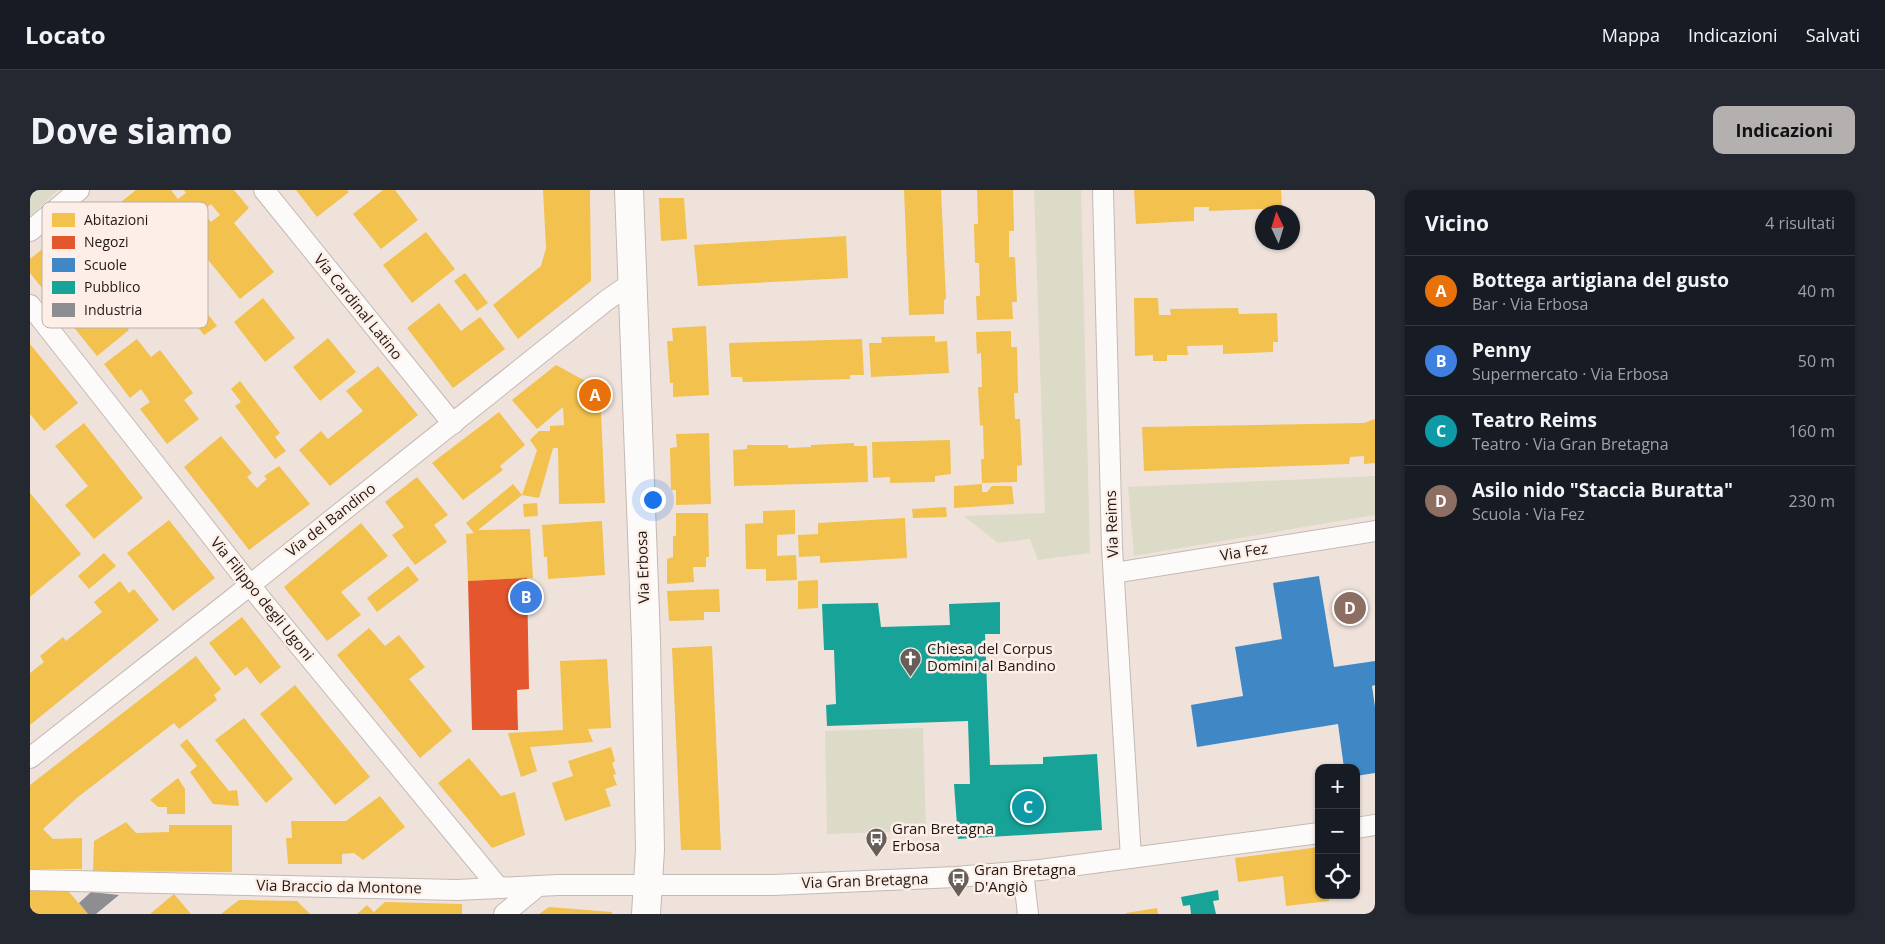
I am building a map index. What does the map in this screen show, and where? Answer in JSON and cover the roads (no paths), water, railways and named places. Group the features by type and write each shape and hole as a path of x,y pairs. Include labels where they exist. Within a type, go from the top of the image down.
{"main road":[{"name":"Via Erbosa","path":"629,190 646,640 650,850 646,914"}],"street":[{"path":"65,202 79,190"},
{"name":"Via Cardinal Latino","path":"264,190 453,424"},
{"name":"Via Reims","path":"1103,190 1114,573 1131,858"},
{"path":"30,231 42,221"},
{"name":"Via del Bandino","path":"30,758 632,282"},
{"name":"Via Filippo degli Ugoni","path":"30,305 42,320"},
{"name":"Via Filippo degli Ugoni","path":"48,328 249,584 499,888"},
{"name":"Via Fez","path":"1114,573 1375,531"},
{"path":"1360,828 1375,826"},
{"name":"Via Gran Bretagna","path":"649,886 773,885 956,877 1131,858 1315,834"},
{"path":"1023,871 1028,914"},
{"name":"Via Braccio da Montone","path":"30,880 457,890 538,886 649,886"},
{"path":"504,914 538,886"}],"place":[{"name":"Bottega artigiana del gusto","path":"595,395"},
{"name":"Penny","path":"526,597"},
{"name":"Asilo nido \"Staccia Buratta\"","path":"1350,608"},
{"name":"Chiesa del Corpus Domini al Bandino","path":"911,677"},
{"name":"Teatro Reims","path":"1028,807"},
{"name":"Gran Bretagna Erbosa","path":"876,857"},
{"name":"Gran Bretagna D'Angiò","path":"958,898"}]}
